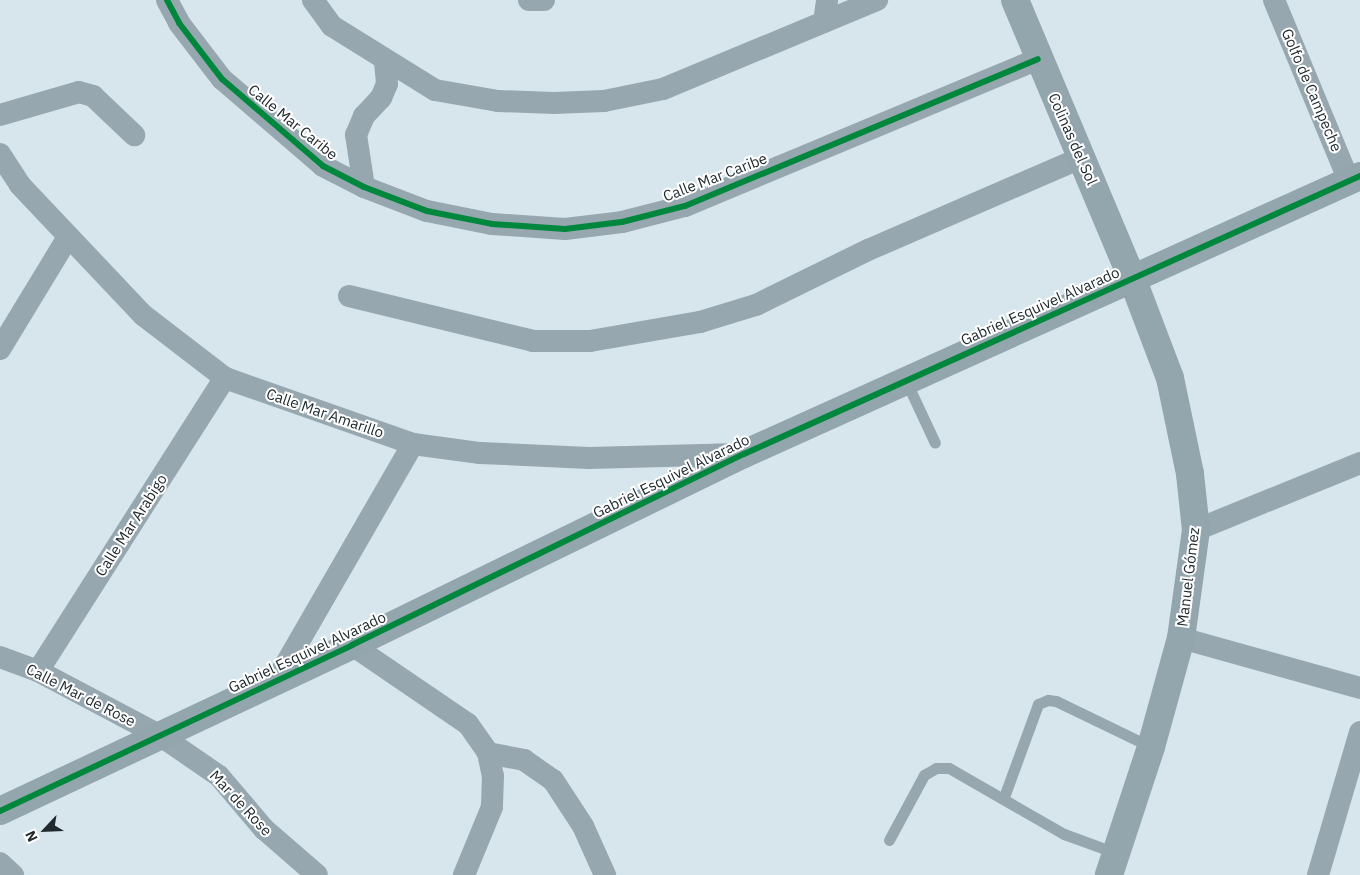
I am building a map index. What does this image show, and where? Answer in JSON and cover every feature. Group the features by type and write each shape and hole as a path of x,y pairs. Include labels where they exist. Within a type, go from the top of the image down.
{"street":[{"name":"Calle Mar Caribe","path":"167,0 179,22 222,80 323,166 364,187 426,211 492,224 565,229 622,222 684,206 1038,59"},
{"path":"313,0 332,26 385,62 435,90 498,101 604,101 663,89 877,0"},
{"path":"529,0 544,0"},
{"path":"824,22 827,0"},
{"name":"Colinas del Sol","path":"1015,0 1038,59 1132,278"},
{"name":"Golfo de Campeche","path":"1274,0 1355,179"},
{"path":"364,187 356,135 364,116 381,98 387,84 385,62"},
{"path":"0,115 79,92 93,96 134,135"},
{"name":"Calle Mar Amarillo","path":"0,154 20,185 143,315 225,378 413,444 480,453 589,458 744,454"},
{"path":"349,296 533,342 590,341 700,322 756,306 868,250 1081,158"},
{"name":"Gabriel Esquivel Alvarado","path":"0,811 352,645 744,454 1355,179"},
{"path":"0,350 68,237"},
{"name":"Manuel Gómez","path":"1112,864 1151,747 1181,638 1196,530 1190,474 1170,378 1132,278"},
{"name":"Calle Mar Arabigo","path":"38,671 225,378"},
{"path":"276,681 413,444"},
{"path":"1196,530 1355,468"},
{"path":"1181,638 1360,688"},
{"path":"352,645 468,724 488,753 493,776 492,807 464,875"},
{"name":"Calle Mar de Rose","path":"0,656 38,671 161,736"},
{"path":"1318,875 1360,732"},
{"name":"Mar de Rose","path":"161,736 219,776 264,829 317,875"},
{"path":"488,753 524,760 553,780 583,826 605,875"},
{"path":"0,863 13,875"}],"lane":[{"path":"906,381 934,443"},
{"path":"1004,797 1038,704 1048,700 1056,701 1151,747"},
{"path":"888,840 924,775 936,768 949,768 1004,797 1112,864"}],"cycle path":[{"path":"167,0 179,23 222,79 323,166 364,187 427,211 492,224 565,229 622,222 685,206 1038,59"},
{"path":"0,811 352,645 744,454 1360,176"}]}
